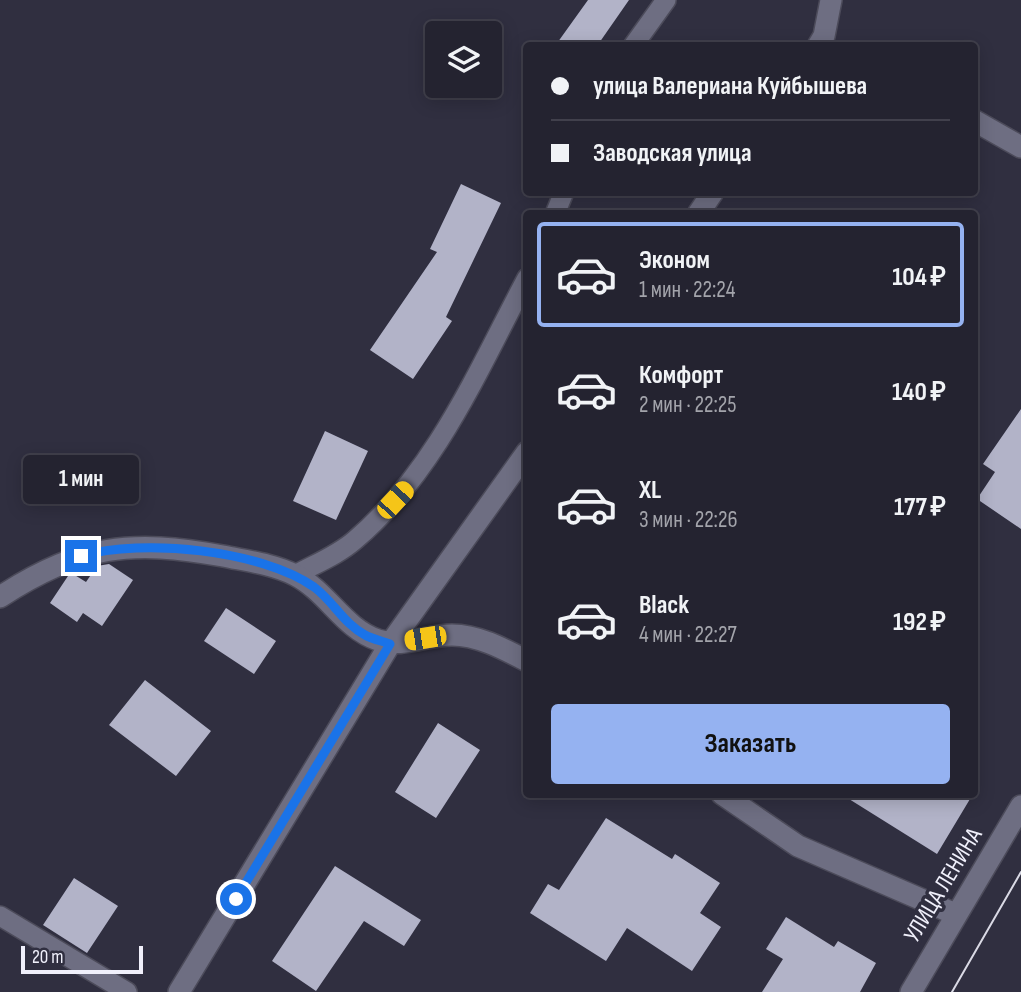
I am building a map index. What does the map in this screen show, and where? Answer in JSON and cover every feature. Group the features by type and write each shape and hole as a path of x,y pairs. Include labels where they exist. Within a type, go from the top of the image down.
{"street":[{"path":"828,42 831,0"},
{"path":"978,123 1021,147"},
{"path":"179,992 390,644 523,458"},
{"path":"0,597 63,561 99,550 147,545 191,550 273,566 295,575 317,589 349,624 365,635 390,644 452,635 480,640 523,659"},
{"path":"728,798 797,846 835,860 955,914"},
{"name":"УЛИЦА ЛЕНИНА","path":"911,992 1021,806"}],"lane":[{"path":"636,42 666,0"},
{"path":"295,575 353,542 410,484 445,432 523,286"},
{"path":"0,916 127,992"}],"building":[{"path":"588,0 629,0 600,42 558,42"},
{"path":"461,184 501,203 446,317 452,321 413,379 370,350 437,252 430,249"},
{"path":"1021,409 1021,529 978,500 995,472 983,464"},
{"path":"325,431 368,451 336,520 293,501"},
{"path":"109,564 133,580 102,626 83,613 77,622 50,603 68,576 73,574 86,582 97,566"},
{"path":"226,608 276,641 254,674 204,641"},
{"path":"145,680 211,731 176,776 109,725"},
{"path":"438,723 480,750 436,818 395,792"},
{"path":"847,798 971,798 937,854"},
{"path":"606,818 672,859 675,854 720,883 700,913 721,927 692,971 627,928 606,961 530,913 548,884 559,890"},
{"path":"335,866 421,920 404,946 364,921 316,991 272,961"},
{"path":"74,878 118,906 87,953 43,925"},
{"path":"786,917 834,947 838,941 876,963 860,992 762,992 783,959 766,949"}],"tram line":[{"path":"952,992 1021,872"}],"route":[{"path":"81,556 99,550 147,545 191,550 273,566 295,575 317,589 349,624 365,635 390,644 236,899"}]}
